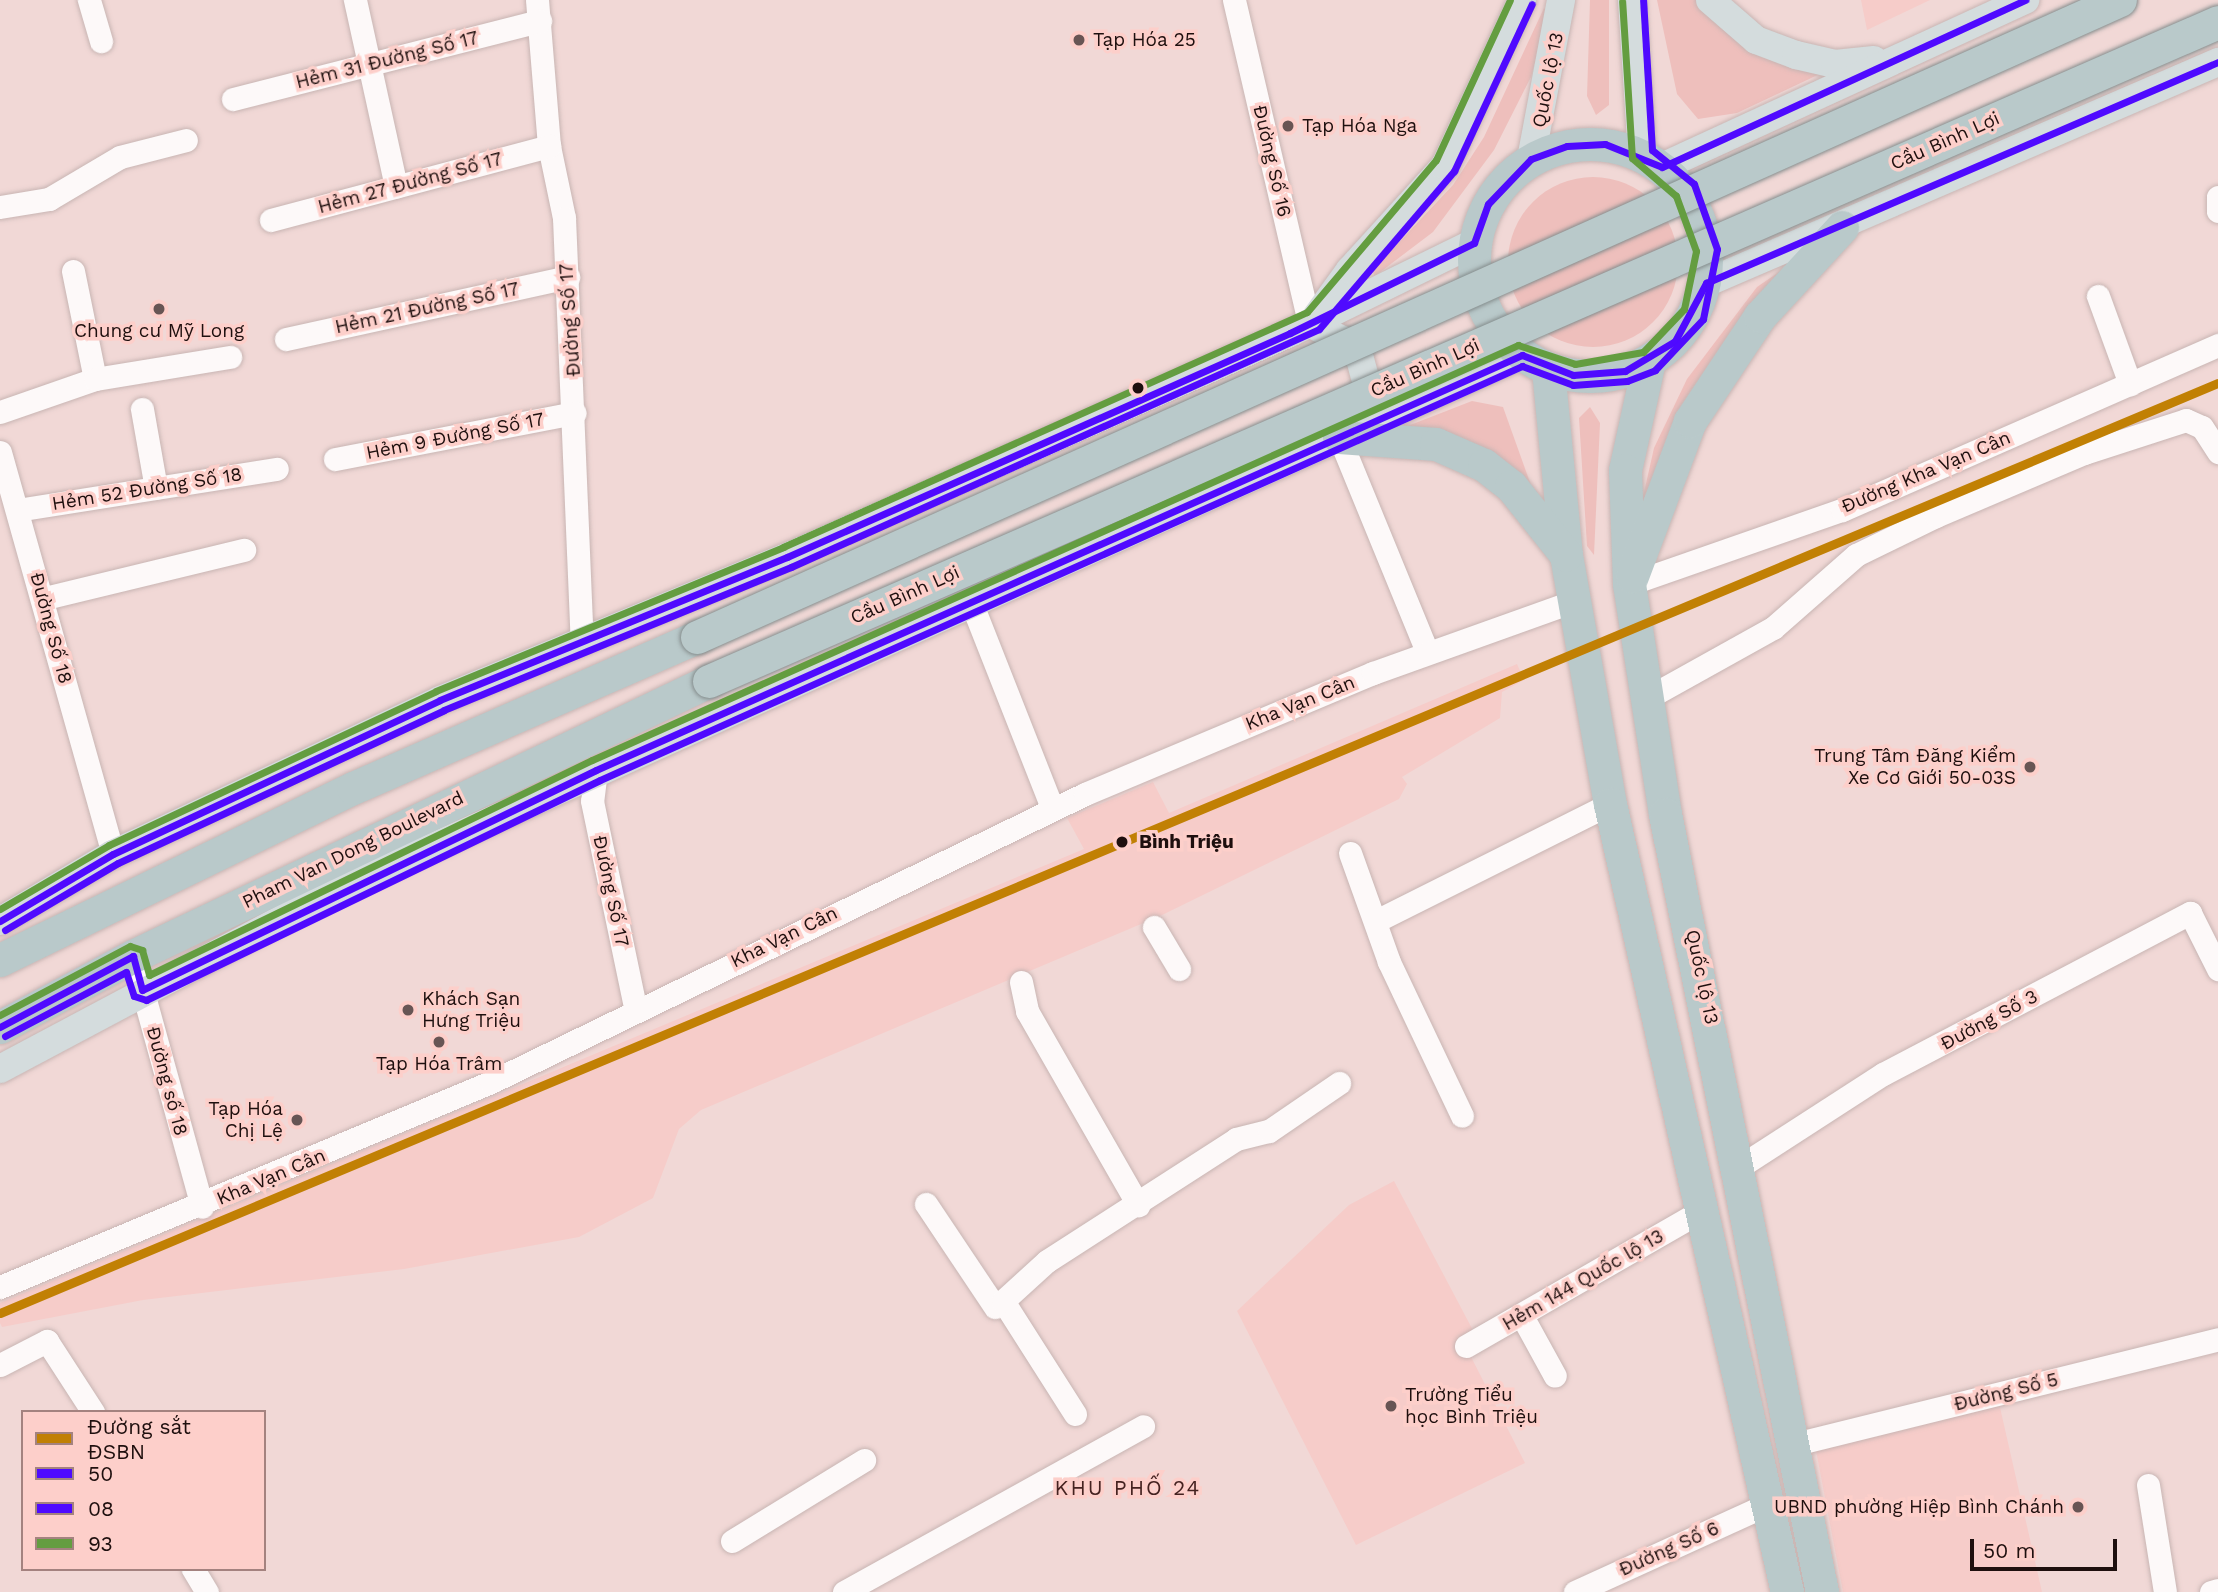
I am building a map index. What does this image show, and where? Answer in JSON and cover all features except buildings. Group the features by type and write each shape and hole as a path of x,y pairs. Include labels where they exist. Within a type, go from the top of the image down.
{"highway":[{"path":"0,960 341,793 2120,0"},
{"name":"Cầu Bình Lợi","path":"709,681 2218,22"},
{"path":"1605,144 1652,161 1700,218 1706,283 1675,341 1649,361 1599,376 1535,362 1488,317 1473,269 1474,243 1484,210 1504,181 1531,159 1567,145 1605,144"},
{"path":"1629,584 1690,421 1760,316 1842,227"},
{"name":"Quốc lộ 13","path":"1649,361 1625,470 1629,584 1647,698 1822,1592"},
{"path":"1535,362 1610,804 1764,1506 1787,1592"},
{"path":"1339,437 1436,444 1484,465 1511,486 1566,555"},
{"name":"Pham Van Dong Boulevard","path":"0,1027 133,956 592,734 709,681"}],"main road":[{"path":"1312,321 1350,270 1445,166 1522,0"},
{"name":"Quốc lộ 13","path":"1531,159 1561,0"},
{"path":"1632,0 1652,161 1898,58 2025,0"},
{"path":"1710,0 1756,40 1796,55 1835,64 1898,58"},
{"name":"Cầu Bình Lợi","path":"1842,227 2218,62"},
{"path":"1706,283 1842,227"},
{"path":"0,921 113,854 440,700 582,642 1312,321 1474,243"},
{"path":"1312,321 1343,340 1366,375 1362,404 1339,437"},
{"name":"Pham Van Dong Boulevard","path":"0,1069 142,990 331,893 596,770 1339,437 1535,362"},
{"path":"581,687 582,642"},
{"path":"592,734 596,770"}],"street":[{"path":"89,0 101,41"},
{"path":"355,0 373,64 396,187"},
{"name":"Đường Số 16","path":"1234,0 1312,321"},
{"name":"Hẻm 31 Đường Số 17","path":"233,99 373,64 538,10"},
{"name":"Đường Số 17","path":"538,10 549,146 568,277 582,642"},
{"path":"0,207 49,199 120,157 186,139"},
{"name":"Hẻm 27 Đường Số 17","path":"271,220 549,146"},
{"path":"2218,197 2218,211"},
{"path":"73,271 95,380"},
{"name":"Hẻm 21 Đường Số 17","path":"286,339 568,277"},
{"path":"2098,296 2130,384"},
{"name":"Đường Kha Vạn Cân","path":"1629,584 1842,510 2218,345"},
{"path":"0,412 95,380 229,357"},
{"path":"142,409 156,488"},
{"name":"Hẻm 9 Đường Số 17","path":"335,459 575,413"},
{"path":"1647,698 1773,628 1856,555 1936,516 2084,453 2186,419 2202,426 2218,452"},
{"path":"1339,437 1427,652"},
{"name":"Đường Số 18","path":"0,452 45,598 96,807 113,854"},
{"name":"Hẻm 52 Đường Số 18","path":"17,510 277,468"},
{"path":"45,598 244,550"},
{"name":"Kha Vạn Cân","path":"0,1287 202,1207 491,1082 1052,808 1427,652 1574,601"},
{"path":"971,602 1052,808"},
{"name":"Đường Số 17","path":"596,770 593,801 636,1011"},
{"path":"1378,920 1610,804"},
{"path":"1350,853 1378,920 1389,962 1462,1116"},
{"name":"Đường Số 3","path":"1739,1167 1883,1074 2190,913 2218,969"},
{"path":"1154,927 1179,969"},
{"name":"Đường số 18","path":"133,956 202,1207"},
{"path":"1021,982 1027,1011 1138,1205"},
{"path":"999,1304 1047,1261 1138,1205 1236,1139 1269,1131 1339,1083"},
{"path":"926,1204 1075,1414"},
{"name":"Hẻm 144 Quốc lộ 13","path":"1466,1346 1699,1212"},
{"path":"1522,1316 1555,1376"},
{"name":"Đường Số 5","path":"1795,1444 2218,1339"},
{"path":"0,1365 47,1341 92,1410"},
{"path":"844,1592 1143,1426"},
{"path":"732,1541 864,1460"},
{"path":"2148,1485 2165,1592"},
{"name":"Đường Số 6","path":"1574,1592 1764,1506"},
{"path":"194,1571 207,1592"},
{"path":"2211,1592 2218,1590"}],"shaded area":[{"path":"1590,0 1609,0 1609,105 1596,115 1587,96"},
{"path":"1657,0 1700,0 1826,71 1737,113 1698,119 1677,94"},
{"path":"1861,0 1930,0 1867,30"},
{"path":"1544,8 1548,15 1531,77 1494,150 1433,232 1375,276 1372,271 1453,185 1484,137"},
{"path":"1593,177 1626,183 1653,202 1672,229 1678,262 1672,295 1653,322 1626,341 1593,347 1560,341 1533,322 1514,295 1508,262 1514,229 1533,202 1560,183"},
{"path":"1817,246 1641,506 1654,448 1687,379 1757,287"},
{"path":"1472,401 1503,407 1532,488 1400,429"},
{"path":"1590,407 1600,423 1594,555 1587,546 1579,418"},
{"path":"1517,664 1524,680 1502,692 1500,718 1402,777 1407,784 1399,799 1160,916 701,1110 679,1129 653,1198 579,1237 404,1269 143,1300 2,1327 0,1323 0,1303 1084,849 1067,818 1153,782 1169,813"},
{"name":"Trường Tiểu học Bình Triệu","path":"1394,1181 1476,1336 1464,1343 1525,1463 1356,1545 1237,1311 1349,1205"},
{"path":"1999,1403 2042,1592 1843,1592 1815,1445"}],"rail line":[{"name":"ĐSBN","path":"0,1313 2218,383"}],"transit line":[{"name":"93","path":"0,909 109,845 436,691 783,547 1307,312 1436,160 1510,0"},
{"name":"08","path":"5,1036 126,972 134,996 146,1000 600,780 1522,366 1573,385 1627,381 1655,370 1703,319 1717,249 1694,184 1652,150 1643,0"},
{"name":"50","path":"0,921 113,854 440,700 787,557 1290,333 1474,243 1488,204 1531,159 1567,146 1605,144 1662,167 2025,0"},
{"name":"93","path":"0,1015 130,946 142,950 149,975 592,760 1518,345 1575,364 1643,352 1684,309 1696,251 1676,196 1632,158 1622,1"},
{"name":"08","path":"5,930 118,863 444,710 791,567 1319,329 1454,171 1532,4"},
{"name":"50","path":"0,1027 133,956 142,990 596,770 1522,355 1573,375 1625,371 1675,341 1706,283 2218,62"}],"place":[{"name":"Tạp Hóa 25","path":"1079,40"},
{"name":"Tạp Hóa Nga","path":"1288,126"},
{"name":"Chung cư Mỹ Long","path":"159,309"},
{"name":"Trung Tâm Đăng Kiểm Xe Cơ Giới 50-03S","path":"2030,767"},
{"name":"Bình Triệu","path":"1122,842"},
{"name":"Khách Sạn Hưng Triệu","path":"408,1010"},
{"name":"Tạp Hóa Trâm","path":"439,1042"},
{"name":"Tạp Hóa Chị Lệ","path":"297,1120"},
{"name":"Trường Tiểu học Bình Triệu","path":"1391,1406"},
{"name":"UBND phường Hiệp Bình Chánh","path":"2078,1507"}],"district":[{"name":"KHU PHỐ 24","path":"1128,1488"}]}
